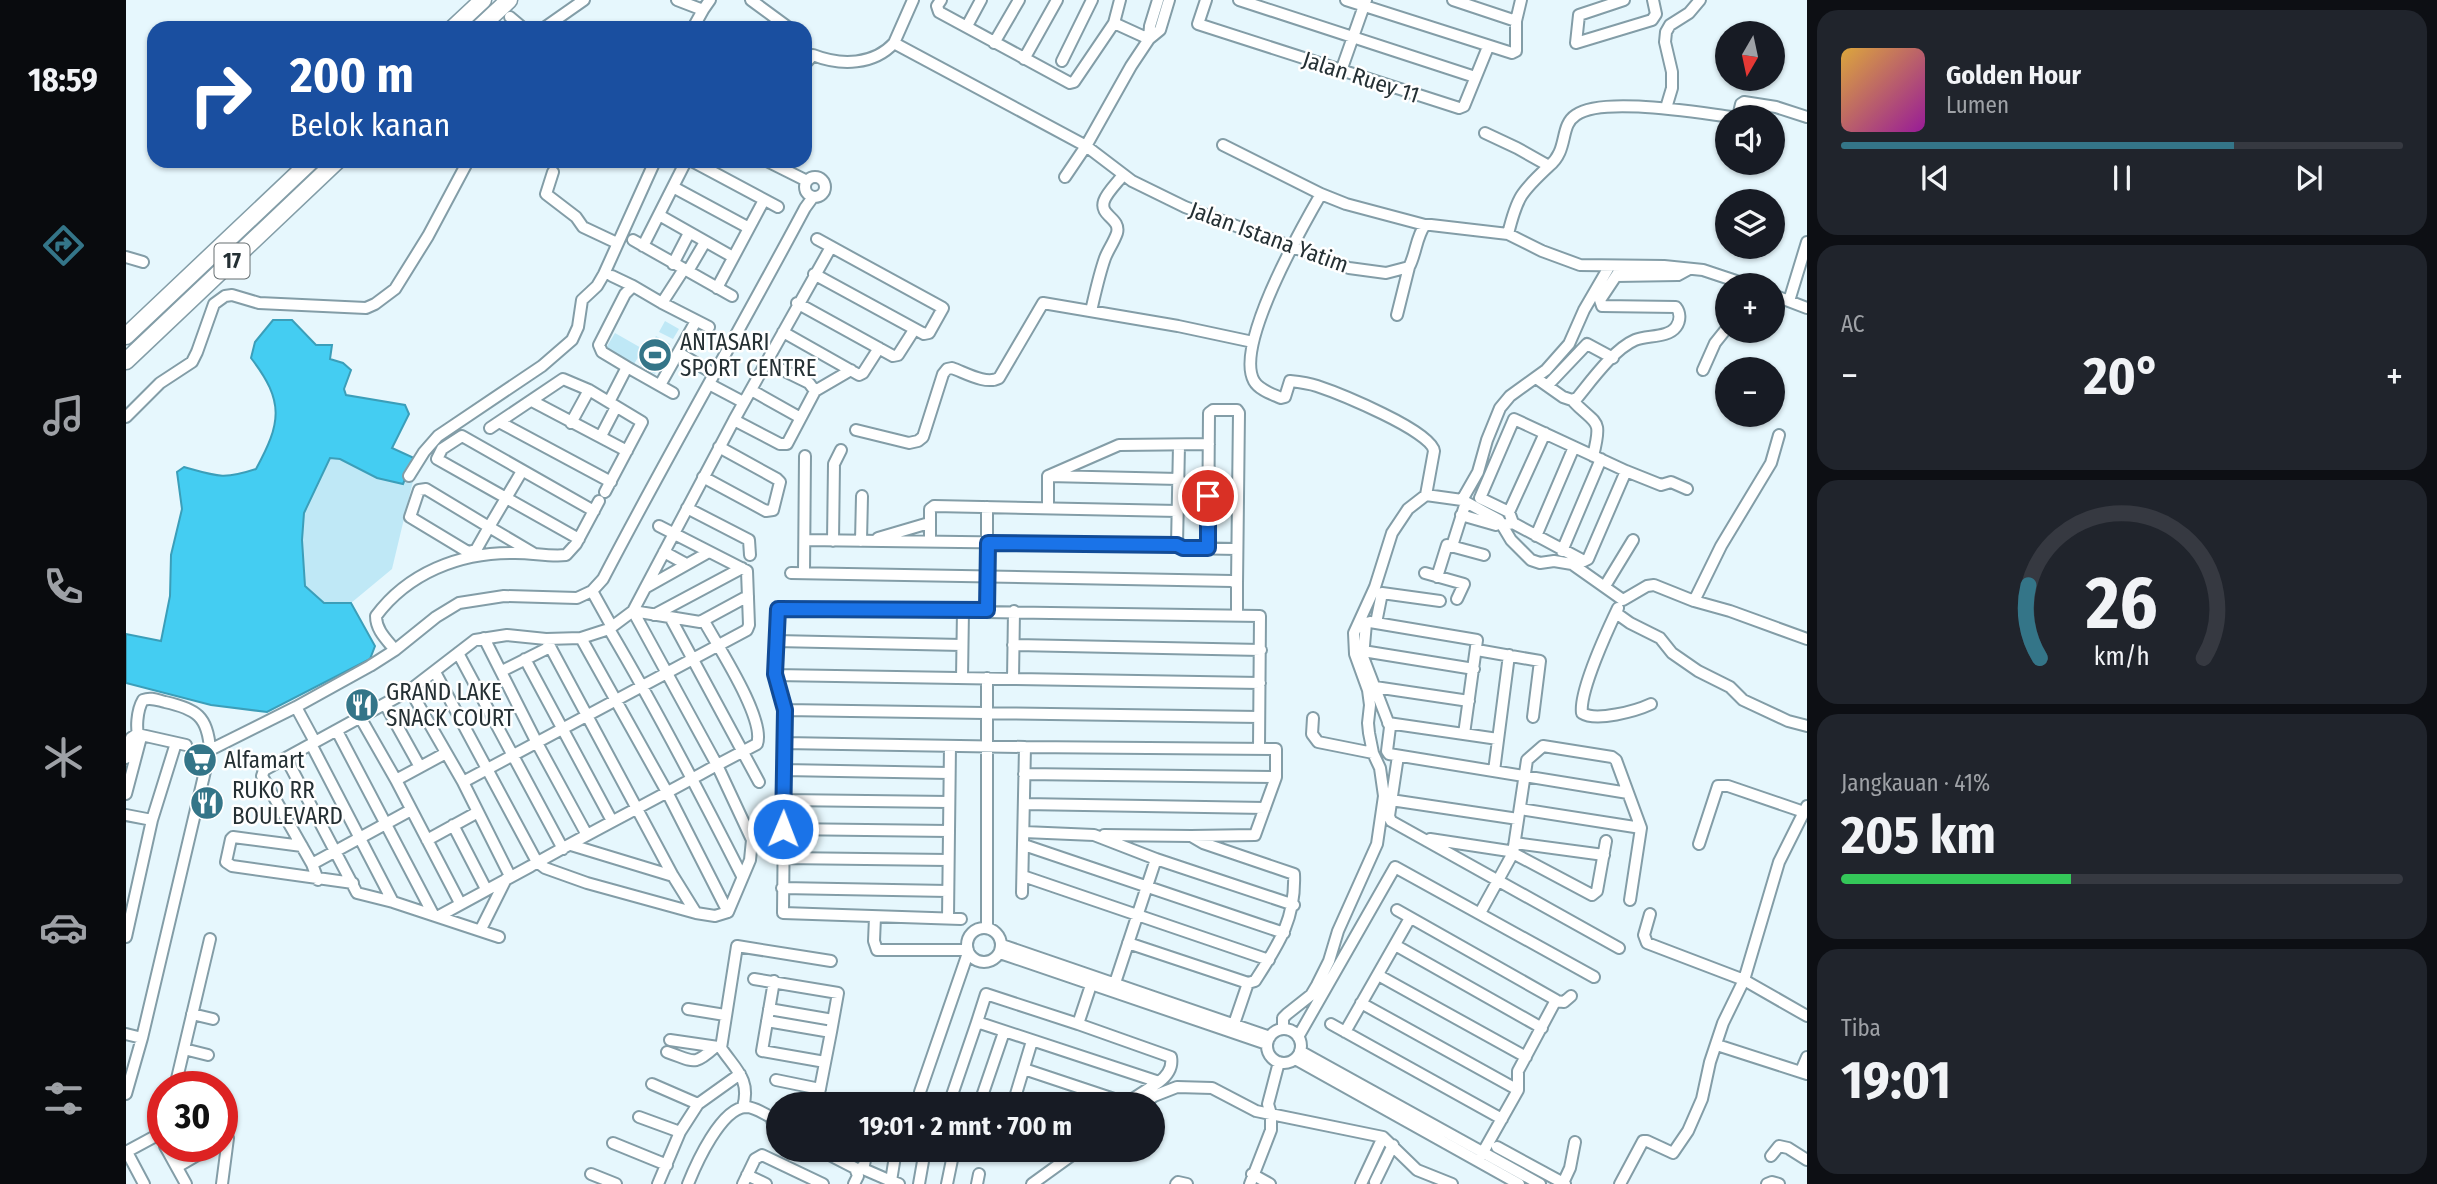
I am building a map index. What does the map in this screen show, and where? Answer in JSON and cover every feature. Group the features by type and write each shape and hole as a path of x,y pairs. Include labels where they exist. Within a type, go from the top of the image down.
{"highway":[{"path":"460,21 483,0"},
{"path":"486,21 509,0"},
{"name":"17","path":"126,336 304,168"},
{"name":"17","path":"126,361 330,168"}],"street":[{"path":"554,21 584,0"},
{"path":"677,0 703,10"},
{"path":"697,21 710,0"},
{"path":"751,0 780,21"},
{"path":"813,55 842,62 869,60 886,52 894,43 913,0"},
{"path":"941,0 937,6 939,12 1070,83 1074,82 1114,23 1118,1"},
{"path":"967,26 981,0"},
{"path":"995,43 1019,0"},
{"path":"1024,59 1056,0"},
{"path":"1062,61 1092,0"},
{"path":"1149,39 1158,0"},
{"path":"1065,177 1086,146 1115,91 1149,39 1160,30 1169,0"},
{"name":"Jalan Ruey 11","path":"1206,0 1198,24 1459,108 1464,106 1488,47"},
{"path":"1239,0 1475,77"},
{"path":"1346,0 1365,3 1512,53 1516,51 1516,20 1521,0"},
{"path":"1453,0 1516,20"},
{"path":"1624,0 1579,15 1576,43 1653,20 1656,14 1653,0"},
{"path":"1667,108 1672,80 1665,42 1666,32 1670,25 1689,12 1700,0"},
{"path":"1341,71 1365,3"},
{"path":"510,17 515,21"},
{"path":"1114,23 1149,39"},
{"name":"Jalan Istana Yatim","path":"894,43 1086,146 1132,181 1185,207 1349,268 1375,273 1409,267"},
{"path":"1069,47 1090,59"},
{"path":"1741,105 1744,102 1763,105"},
{"path":"1508,234 1513,213 1526,187 1558,157 1568,124 1574,115 1598,107 1667,108 1715,115"},
{"path":"1785,110 1807,117"},
{"path":"1485,133 1549,166"},
{"path":"1223,145 1346,204 1425,225 1508,234 1580,264 1616,270 1703,270 1715,274"},
{"path":"126,417 160,383 192,362 214,304 225,296 232,295 259,303 366,307 391,293 428,236 464,168"},
{"path":"409,476 438,436 542,366 572,340 578,327 582,300 601,280 652,168"},
{"path":"682,168 659,215 638,243 732,296"},
{"path":"705,168 778,207"},
{"path":"210,750 296,707 395,650 436,617 465,601 504,596 577,598 592,591 603,579 651,486 813,197 824,193 824,182 818,177 807,181 781,168"},
{"path":"553,172 547,194 590,232 617,243"},
{"path":"1091,311 1105,257 1118,226 1115,220 1107,215 1104,201 1124,175"},
{"path":"807,181 806,192 813,197"},
{"path":"673,187 750,228"},
{"path":"1283,1029 1283,1018 1311,995 1317,985 1377,844 1384,796 1368,723 1368,690 1355,654 1354,633 1375,587 1392,533 1408,509 1426,495 1434,451 1428,440 1396,420 1350,398 1316,386 1290,381 1282,398 1255,384 1251,375 1253,342 1259,318 1292,247 1321,194"},
{"path":"717,288 764,200"},
{"path":"659,215 733,257"},
{"path":"1397,316 1420,231 1425,225"},
{"path":"682,268 689,233"},
{"path":"814,274 923,334 929,333 942,311 942,305 817,239"},
{"path":"663,303 682,268 705,242"},
{"path":"1789,301 1807,242"},
{"path":"318,880 312,864 261,774 264,770 410,690 471,642 507,635 548,643 581,638 611,628 633,611 743,402 831,247"},
{"path":"126,257 143,262"},
{"path":"1572,400 1577,398 1613,358 1635,340 1668,333 1676,328 1679,311 1676,307 1602,306 1600,300 1616,270"},
{"path":"1452,546 1464,501 1478,472 1500,408 1510,397 1546,370 1569,344 1584,310 1616,270"},
{"path":"612,276 709,327"},
{"path":"633,286 625,294 599,345 602,352 673,393"},
{"path":"1785,300 1807,308"},
{"path":"797,303 896,356 914,330"},
{"path":"856,430 909,443 918,441 923,437 943,374 947,369 952,368 995,381 1043,303 1253,342"},
{"path":"660,385 696,321"},
{"path":"783,332 859,375 879,348"},
{"path":"1703,370 1715,343"},
{"path":"1548,385 1587,344 1613,358"},
{"path":"679,353 743,402"},
{"path":"766,362 809,383 815,391"},
{"path":"601,436 627,367"},
{"path":"734,419 783,445 787,444 799,416 815,391 851,370"},
{"path":"1536,378 1563,397 1572,400 1595,420 1598,426 1597,458 1562,551"},
{"path":"490,428 563,379 589,390 642,422 579,539 566,555 469,554 410,517 419,490 426,489 534,554"},
{"path":"571,423 589,390"},
{"path":"751,390 799,416"},
{"path":"532,401 627,452"},
{"path":"1208,548 1210,411 1238,411 1237,614"},
{"path":"1623,600 1564,561 1540,563 1531,560 1511,541 1505,521 1480,498 1513,420 1517,419 1597,458 1661,485 1671,482 1687,489"},
{"path":"501,423 602,496"},
{"path":"1505,521 1545,433"},
{"path":"1694,601 1721,546 1771,463 1779,435"},
{"path":"579,539 437,459 442,449 462,436 522,471 602,496"},
{"path":"1048,477 1113,446 1209,444"},
{"path":"1177,545 1180,445"},
{"path":"703,477 766,511 773,510 780,482 719,447"},
{"path":"1536,536 1574,447"},
{"path":"833,541 834,464 841,450"},
{"path":"804,573 805,456"},
{"path":"395,650 377,627 377,614 415,579 476,550 522,471"},
{"path":"1426,495 1464,501 1584,561 1591,557 1626,471"},
{"path":"1048,477 1179,479"},
{"path":"1048,477 1048,507"},
{"path":"862,496 865,541"},
{"path":"930,542 930,509 933,506 1178,511"},
{"path":"987,507 987,610"},
{"path":"687,508 749,540 750,555"},
{"path":"1461,515 1505,521"},
{"path":"865,541 929,523"},
{"path":"463,782 562,731 748,627 748,573 659,526"},
{"path":"805,540 1177,545 1183,548 1237,549"},
{"path":"1605,586 1633,540"},
{"path":"1437,577 1447,545 1484,555"},
{"path":"664,552 686,564"},
{"path":"645,588 709,552"},
{"path":"654,615 742,568"},
{"path":"792,573 1232,581 1237,584"},
{"path":"1425,573 1464,584 1457,599"},
{"path":"1651,704 1639,710 1592,717 1582,713 1581,703 1623,600 1647,586 1654,585 1807,639"},
{"path":"592,591 742,876"},
{"path":"1376,623 1382,593 1440,601"},
{"path":"633,611 700,622 748,596"},
{"path":"961,919 784,914 782,911 785,710 775,674 776,611 779,608 1260,616 1259,747"},
{"path":"962,678 963,610"},
{"path":"633,611 717,765 751,835 750,860 728,912"},
{"path":"1013,679 1014,611"},
{"path":"1616,613 1660,638 1672,653 1698,671 1730,687 1742,700 1788,721 1807,726"},
{"path":"670,617 759,782"},
{"path":"436,915 758,742 755,718 704,621"},
{"path":"1464,734 1477,650 1476,638 1366,623 1363,651 1390,727 1387,753 1628,793"},
{"path":"484,638 587,835"},
{"path":"581,638 667,792 728,912"},
{"path":"776,641 962,645"},
{"path":"502,671 548,643"},
{"path":"548,643 673,876 696,913"},
{"path":"1013,645 1261,650"},
{"path":"1477,650 1537,659 1541,663 1533,717"},
{"path":"1363,651 1474,669"},
{"path":"458,653 567,847 673,876"},
{"path":"1494,771 1509,655"},
{"path":"525,659 612,821"},
{"path":"435,672 537,862 555,872 587,883 696,913 715,916 728,912"},
{"path":"775,674 1260,683"},
{"path":"987,678 987,928"},
{"path":"1375,687 1469,702"},
{"path":"410,690 463,782 508,878"},
{"path":"126,794 140,741 137,734 139,707 143,700 150,698 189,708 202,719 210,750 142,1038 126,1094"},
{"path":"385,704 420,767"},
{"path":"296,707 393,901"},
{"path":"785,710 1259,717"},
{"path":"360,717 460,903"},
{"path":"1313,718 1312,734 1318,742 1373,753"},
{"path":"1388,723 1498,739"},
{"path":"337,731 436,915"},
{"path":"126,758 131,738 137,734 181,744 152,820 129,911 126,937"},
{"path":"784,743 1276,749 1276,777 1254,836 1024,832"},
{"path":"947,918 950,746"},
{"path":"1480,913 1514,848 1529,757 1547,746 1612,757 1616,760 1641,828 1630,900"},
{"path":"1022,893 1025,747"},
{"path":"396,780 446,753"},
{"path":"1398,756 1389,816 1391,821 1619,948"},
{"path":"286,758 358,893 393,901 499,937"},
{"path":"784,770 949,773"},
{"path":"1024,774 1276,777"},
{"path":"1620,1184 1643,1142 1647,1141 1671,1153 1677,1149 1702,1099 1710,1062 1723,1023 1744,979 1779,862 1804,816 1728,786 1718,786 1699,844"},
{"path":"784,800 949,802"},
{"path":"1391,800 1641,828"},
{"path":"1024,804 1265,808"},
{"path":"312,864 411,810"},
{"path":"427,840 478,812"},
{"path":"126,815 152,820"},
{"path":"453,825 486,889"},
{"path":"783,829 949,831"},
{"path":"1094,835 1156,859 1294,905"},
{"path":"1128,943 1248,983 1255,981 1269,960 1284,933 1294,905 1293,873 1203,843 1191,836"},
{"path":"302,846 233,837 226,862 232,866 353,883"},
{"path":"1423,838 1504,849 1604,855"},
{"path":"1514,848 1590,895 1597,891 1606,841"},
{"path":"1024,845 1284,933"},
{"path":"783,858 948,860"},
{"path":"1113,988 1156,859"},
{"path":"1298,1055 1298,1037 1394,868 1399,868 1594,977"},
{"path":"1023,876 1269,960"},
{"path":"481,929 508,878"},
{"path":"782,888 948,891"},
{"path":"1396,910 1554,998 1555,1001 1566,1002 1571,996"},
{"path":"1650,914 1644,935 1647,943 1744,979 1807,1017"},
{"path":"875,916 874,941 877,950 968,951 975,959 984,962 993,960 1000,949 1000,937 987,928 974,932 970,937 968,951 920,1092"},
{"path":"1345,1031 1410,918"},
{"path":"181,1071 210,939"},
{"path":"1395,945 1542,1028"},
{"path":"688,1184 704,1150 724,1120 743,1107 747,1093 740,1074 718,1047 669,1046 695,1062 718,1047 737,946 831,961"},
{"path":"1000,949 1091,985 1113,988 1234,1024 1269,1041"},
{"path":"1000,949 1269,1041"},
{"path":"1378,975 1527,1056"},
{"path":"754,979 838,993 819,1092"},
{"path":"774,981 762,1051 825,1062"},
{"path":"1234,1024 1248,983"},
{"path":"1078,1024 1091,985"},
{"path":"953,1092 986,994 1171,1057 1171,1067 1159,1082 1144,1092"},
{"path":"1481,1156 1518,1090 1518,1073 1555,1001"},
{"path":"1362,1003 1518,1090"},
{"path":"688,1009 725,1015"},
{"path":"769,1009 833,1020"},
{"path":"192,1014 213,1018"},
{"path":"767,1021 831,1032"},
{"path":"977,1022 1159,1082"},
{"path":"1331,1024 1502,1119"},
{"path":"1298,1037 1292,1031 1283,1029 1275,1032 1269,1041 1268,1052 1272,1058 1287,1063 1298,1055"},
{"path":"983,1092 1004,1032"},
{"path":"126,1034 142,1038"},
{"path":"1017,1092 1032,1041"},
{"path":"1717,1045 1804,1073 1807,1057"},
{"path":"184,1049 208,1055"},
{"path":"1298,1055 1481,1156 1540,1184"},
{"path":"1270,1184 1251,1179 1271,1130 1272,1114 1268,1104 1279,1062"},
{"path":"1024,1069 1090,1092"},
{"path":"658,1184 680,1132 698,1104 740,1074"},
{"path":"776,1080 820,1089"},
{"path":"652,1084 698,1104"},
{"path":"1165,1092 1177,1087 1203,1086 1223,1091 1256,1111 1383,1137 1423,1174 1452,1184"},
{"path":"743,1107 766,1113"},
{"path":"639,1117 680,1132"},
{"path":"1361,1184 1383,1137"},
{"path":"1497,1147 1564,1184 1575,1142"},
{"path":"613,1143 667,1165"},
{"path":"144,1184 126,1152 147,1144"},
{"path":"1375,1181 1393,1145"},
{"path":"1771,1156 1779,1146 1788,1148 1807,1160"},
{"path":"766,1184 745,1179 755,1159 762,1155 823,1184"},
{"path":"1481,1156 1519,1184"},
{"path":"174,1162 186,1184"},
{"path":"177,1167 186,1162"},
{"path":"222,1184 224,1162"},
{"path":"850,1162 860,1169 895,1182 896,1162"},
{"path":"854,1184 865,1162"},
{"path":"919,1184 923,1162"},
{"path":"947,1184 952,1162"},
{"path":"1032,1184 1062,1162"},
{"path":"591,1174 616,1184"},
{"path":"1176,1184 1187,1184"},
{"path":"1767,1184 1779,1184"}],"shaded area":[{"path":"665,321 679,329 673,339 659,332"},
{"path":"615,333 643,349 634,364 606,348"},
{"name":"ANTASARI SPORT CENTRE","path":"656,336 670,344 655,374 640,366"},
{"path":"330,458 391,482 413,481 392,569 351,603 324,603 305,586 302,540 304,512"}],"water":[{"path":"273,320 292,320 316,345 332,345 330,359 343,363 351,370 344,389 346,395 405,405 409,414 392,448 414,458 403,484 377,478 340,459 330,458 304,513 302,540 305,586 324,603 351,603 375,646 370,659 267,712 211,705 126,683 126,634 161,641 170,596 171,555 182,509 177,472 184,467 212,474 235,475 256,469 264,453 271,438 276,413 270,387 251,358 255,342"}],"place":[{"name":"ANTASARI SPORT CENTRE","path":"655,355"},
{"name":"GRAND LAKE SNACK COURT","path":"362,705"},
{"name":"Alfamart","path":"200,760"},
{"name":"RUKO RR BOULEVARD","path":"207,803"}],"route":[{"path":"783,829 785,710 775,674 776,611 779,608 987,610 988,543 1177,545 1183,548 1208,548 1208,496"}]}
